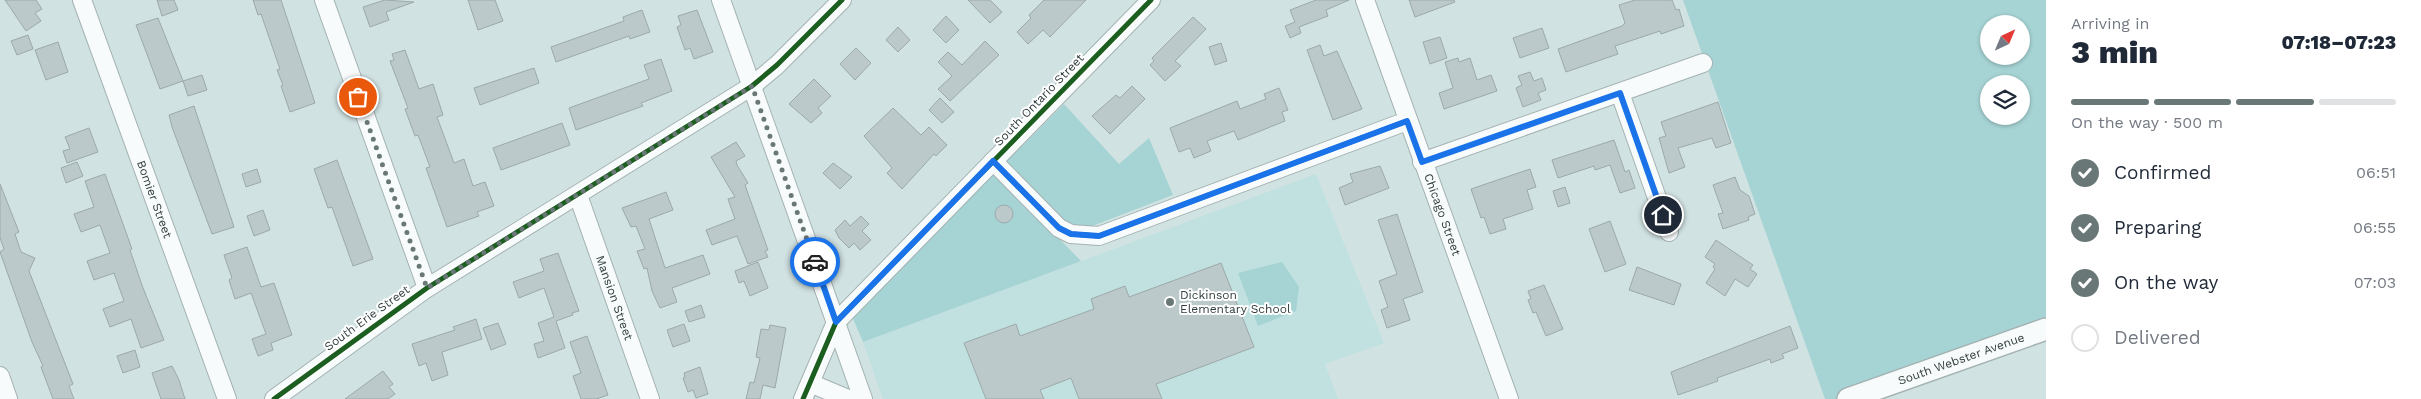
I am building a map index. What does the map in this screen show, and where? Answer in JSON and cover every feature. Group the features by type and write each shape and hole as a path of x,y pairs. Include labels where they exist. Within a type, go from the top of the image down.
{"street":[{"name":"Bomier Street","path":"82,0 227,399"},
{"path":"324,0 427,288"},
{"path":"721,0 863,399"},
{"name":"South Erie Street","path":"274,399 427,288 752,86 778,65 842,0"},
{"name":"South Ontario Street","path":"836,322 1151,0"},
{"name":"Chicago Street","path":"1364,0 1509,399"},
{"path":"1422,162 1703,63"},
{"path":"1620,93 1669,232"},
{"path":"993,161 1059,228 1071,234 1099,236 1407,121"},
{"name":"Mansion Street","path":"578,195 650,399"},
{"path":"836,322 806,391 848,399"},
{"name":"South Webster Avenue","path":"1848,399 2046,329"},
{"path":"0,376 8,399"}],"shaded area":[{"path":"1683,0 2046,0 2046,329 1848,399 1825,399"},
{"path":"1064,104 1119,164 1149,138 1173,195 1074,233 1006,162"},
{"path":"995,173 1081,261 863,342 851,314"},
{"name":"Dickinson Elementary School","path":"1316,174 1384,343 1325,364 1338,399 883,399 863,342"},
{"path":"1282,262 1299,287 1296,311 1258,326 1238,273"}],"building":[{"path":"5,0 36,0 42,9 35,13 41,21 26,31"},
{"path":"157,0 174,0 178,10 162,16"},
{"path":"253,0 281,0 315,103 290,112 277,70 280,69 261,14 258,15"},
{"path":"385,0 414,2 386,12 389,20 370,27 363,7"},
{"path":"468,0 495,0 503,21 478,30"},
{"path":"968,0 990,0 1002,12 990,23"},
{"path":"1044,0 1086,0 1050,37 1043,30 1028,44 1017,32 1031,18 1029,15"},
{"path":"1316,0 1349,0 1326,10 1328,16 1299,27 1301,33 1290,38 1285,26 1295,22 1290,10"},
{"path":"1409,0 1454,0 1455,2 1415,17"},
{"path":"1635,0 1672,0 1676,10 1679,9 1684,26 1661,34 1660,31 1615,46 1618,54 1566,72 1558,49 1622,26 1625,23 1619,5"},
{"path":"642,10 650,32 630,39 629,36 556,62 551,47 624,21 623,17"},
{"path":"697,10 713,52 694,59 690,48 685,50 677,27 681,25 678,16"},
{"path":"946,16 959,30 946,43 933,30"},
{"path":"1193,17 1206,29 1175,61 1181,66 1165,81 1150,65 1154,61 1152,58"},
{"path":"158,18 183,81 160,89 136,25"},
{"path":"898,27 910,40 898,52 886,40"},
{"path":"1542,28 1549,48 1520,58 1513,38"},
{"path":"28,35 33,49 17,55 11,41"},
{"path":"1440,37 1447,58 1430,64 1423,42"},
{"path":"985,41 999,55 950,101 938,89 952,76 938,62 948,52 962,65"},
{"path":"58,42 68,72 46,80 35,50"},
{"path":"1221,43 1227,61 1215,65 1209,47"},
{"path":"1320,45 1324,56 1337,51 1362,109 1333,120 1307,50"},
{"path":"856,48 871,63 855,80 840,64"},
{"path":"405,50 419,89 433,84 443,115 437,117 454,163 464,159 473,186 485,182 494,206 477,212 479,216 447,227 426,168 430,167 418,135 415,136 405,109 408,108 390,61 394,60 392,54"},
{"path":"1458,58 1459,62 1470,58 1477,80 1491,75 1497,91 1444,109 1439,93 1453,88 1445,62"},
{"path":"661,59 672,91 641,103 643,106 576,130 569,108 649,79 644,65"},
{"path":"534,68 539,83 480,105 474,88"},
{"path":"1530,72 1534,81 1542,78 1546,90 1538,93 1541,100 1523,107 1516,88 1522,85 1518,76"},
{"path":"202,75 207,90 188,96 183,81"},
{"path":"814,79 831,96 818,108 822,113 811,123 789,104"},
{"path":"1132,86 1145,99 1110,134 1092,116 1116,95 1120,98"},
{"path":"1279,88 1288,110 1282,112 1285,121 1238,140 1234,131 1207,141 1211,151 1194,158 1190,148 1179,152 1170,128 1237,101 1240,109 1266,99 1264,94"},
{"path":"940,98 954,112 942,123 929,110"},
{"path":"1718,102 1731,143 1716,148 1712,138 1678,148 1685,167 1669,173 1659,138 1666,136 1661,122"},
{"path":"194,106 234,227 212,234 169,115"},
{"path":"893,108 921,135 929,127 947,145 936,156 934,154 902,189 887,173 892,168 864,136"},
{"path":"562,123 570,145 501,170 493,148"},
{"path":"89,128 98,152 67,163 63,151 70,149 65,137"},
{"path":"1614,140 1625,172 1629,170 1635,188 1620,193 1610,165 1595,170 1594,166 1558,178 1552,160"},
{"path":"736,142 745,156 736,161 737,165 748,183 745,185 768,250 765,251 768,257 748,264 737,236 712,245 706,230 735,219 728,199 735,197 711,157"},
{"path":"337,160 373,259 353,266 332,207 328,208 314,169"},
{"path":"77,162 83,176 66,183 61,168"},
{"path":"833,163 852,177 840,189 823,173"},
{"path":"1380,166 1389,188 1345,205 1339,188 1353,182 1350,174"},
{"path":"257,169 261,182 246,187 242,174"},
{"path":"1530,169 1536,187 1527,190 1533,209 1503,219 1506,229 1490,234 1484,217 1481,218 1471,189"},
{"path":"105,174 132,249 130,250 143,288 164,340 141,348 131,319 110,327 103,309 124,301 114,273 94,280 87,261 110,253 100,225 81,232 74,214 94,207 85,181"},
{"path":"1735,177 1740,190 1749,196 1755,214 1748,217 1749,220 1723,229 1718,214 1723,213 1713,185"},
{"path":"0,184 19,232 15,234 21,252 35,258 29,271 73,384 69,386 74,399 53,399 41,367 43,366 32,342 0,252 4,249 0,238"},
{"path":"1565,187 1570,203 1558,207 1553,191"},
{"path":"666,192 673,210 649,219 665,268 703,255 710,274 672,288 677,302 660,308 652,291 647,268 644,269 637,251 645,249 636,226 631,227 622,208"},
{"path":"1000,205 1008,205 1013,210 1011,221 1000,223 995,218 995,210"},
{"path":"263,210 270,230 254,236 247,216"},
{"path":"1397,214 1423,292 1403,299 1410,320 1387,328 1381,310 1388,307 1379,281 1397,274 1378,220"},
{"path":"861,216 869,224 862,231 871,240 860,250 854,243 849,248 839,238 835,230 845,220 850,226"},
{"path":"1610,221 1626,264 1605,272 1589,229"},
{"path":"1716,240 1753,265 1750,269 1757,274 1748,287 1735,279 1725,296 1706,283 1715,269 1713,267 1715,264 1705,257"},
{"path":"247,247 261,287 274,283 292,335 271,343 273,350 258,356 252,339 266,334 251,293 235,299 229,280 232,278 224,255"},
{"path":"558,253 579,311 556,321 565,348 538,358 534,344 544,341 538,323 554,317 544,288 519,298 513,282 544,271 540,259"},
{"path":"758,262 768,288 750,296 744,281 739,283 735,271"},
{"name":"Dickinson Elementary School","path":"1221,263 1254,347 1156,384 1162,399 1079,399 1071,378 1040,390 1044,399 986,399 964,343 1016,324 1020,336 1094,309 1091,299 1125,286 1129,297"},
{"path":"1637,267 1681,284 1674,305 1629,290"},
{"path":"1544,285 1563,329 1546,336 1536,312 1533,313 1528,300 1531,299 1528,291"},
{"path":"701,305 705,317 689,322 685,311"},
{"path":"476,319 482,339 442,352 448,375 432,381 426,363 419,366 412,344 455,330 453,327"},
{"path":"498,323 506,344 491,350 483,328"},
{"path":"684,324 690,341 673,347 667,330"},
{"path":"770,325 786,328 775,388 763,385 760,399 746,399 750,382 754,383 760,358 756,357 761,329 769,330"},
{"path":"1790,326 1798,348 1782,354 1784,358 1771,363 1770,359 1717,378 1718,381 1678,395 1671,372"},
{"path":"587,336 608,395 596,399 581,399 573,376 581,373 570,342"},
{"path":"135,350 140,367 123,373 117,356"},
{"path":"172,366 185,399 161,399 152,373"},
{"path":"700,367 708,394 696,398 693,390 688,392 683,378 685,377 684,373"},
{"path":"383,371 393,384 389,387 395,394 388,399 345,399"}],"cycle path":[{"path":"274,399 427,288 752,86 777,65 842,0"},
{"path":"803,399 836,322 1151,0"},
{"path":"993,161 1059,228 1071,234 1099,236 1407,121"}],"way so far":[{"path":"358,97 427,288 752,86 815,262"}],"place":[{"name":"Dickinson Elementary School","path":"1170,302"}],"route":[{"path":"815,262 836,322 993,161 1059,228 1071,234 1099,236 1407,121 1422,162 1620,93 1663,215"}]}
